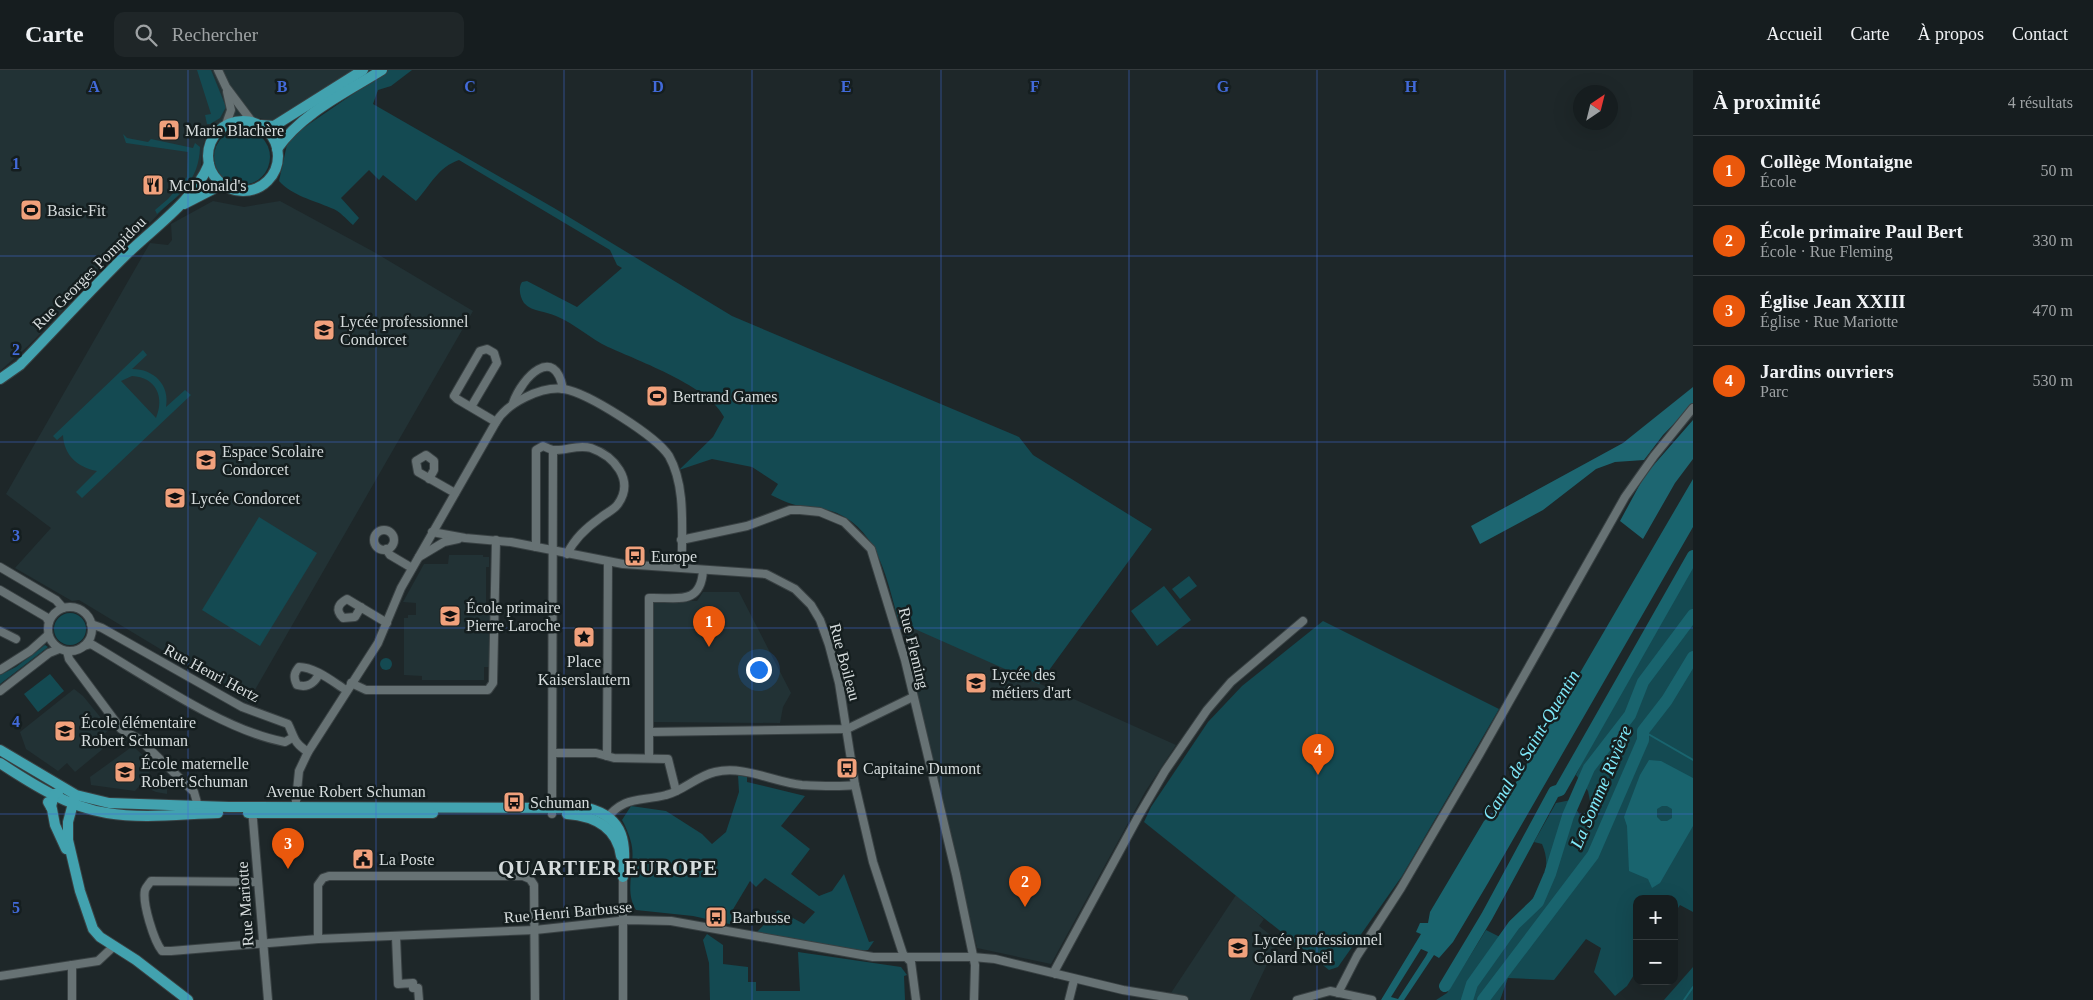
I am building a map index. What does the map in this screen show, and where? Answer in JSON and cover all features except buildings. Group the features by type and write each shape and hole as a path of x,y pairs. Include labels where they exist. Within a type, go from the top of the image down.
{"main road":[{"path":"256,124 274,139 277,149 276,169 263,185 243,191 223,184 217,179 209,164 209,151 211,142 225,126 244,121 274,126 363,70"},
{"path":"277,149 287,135 309,116 382,70"},
{"name":"Rue Georges Pompidou","path":"0,379 20,365 127,255 177,208 202,178 209,164"},
{"name":"Rue Georges Pompidou","path":"177,208 223,184"},
{"name":"Avenue Robert Schuman","path":"0,750 74,799 98,811 125,815 252,810 552,811 607,817"},
{"name":"Avenue Robert Schuman","path":"0,763 38,787 54,794 74,799 109,803 252,810"},
{"path":"38,787 51,806 55,825 71,861 87,916 97,933 113,947 119,956 188,1000"},
{"path":"51,806 54,794"},
{"path":"71,861 68,826 74,799"},
{"path":"68,826 77,813 85,810 98,811"},
{"path":"607,817 619,830 623,839 625,850 623,877"}],"street":[{"path":"218,70 226,87 231,110 225,126"},
{"path":"226,87 256,124"},
{"path":"471,407 497,363 494,353 487,349 480,351 455,393 456,399 496,422"},
{"path":"295,810 299,771 308,752 375,649 417,558 496,422 513,403 517,392 536,369 544,367 553,368 561,375 564,389"},
{"path":"513,403 538,393 564,389 584,396 648,434 668,456 680,487 682,568"},
{"path":"1338,996 1357,956 1402,888 1624,497 1693,408"},
{"path":"536,547 536,450 543,446 553,450 576,446 591,448 612,460 624,478 623,493 619,502 582,532 567,554"},
{"path":"552,811 553,450"},
{"path":"429,479 455,493"},
{"name":"Rue Fleming","path":"681,540 747,526 790,510 820,512 836,517 852,528 871,550 897,629 956,874 975,965 974,1000"},
{"path":"441,516 449,535"},
{"name":"Rue Boileau","path":"432,532 465,538 496,540 608,562 766,574 788,584 811,605 820,620 840,683 855,785 873,862 903,954 912,966 916,1000"},
{"name":"Rue Boileau","path":"417,558 444,542 465,538"},
{"path":"319,674 349,687 366,690 488,690 491,688 496,540"},
{"path":"386,549 390,555 412,568"},
{"path":"607,756 608,562"},
{"path":"0,567 56,600 63,608"},
{"path":"649,758 648,598 692,596 698,592 702,584 703,570"},
{"path":"0,590 46,617 48,635 52,643 59,649 67,652 92,644 231,724 275,740 285,742 292,738 297,745 308,752"},
{"path":"361,607 387,623"},
{"path":"48,622 57,611 63,608 78,609 86,615 91,624 91,636 84,646"},
{"path":"1056,974 1055,970 1165,771 1202,718 1231,682 1302,621"},
{"name":"Rue Henri Hertz","path":"91,624 102,628 242,707 288,724 292,738"},
{"path":"2,634 16,638"},
{"path":"0,670 30,651 48,635"},
{"path":"0,691 49,654 59,649"},
{"path":"67,652 69,659 121,729 140,739 194,792 198,806"},
{"path":"649,732 847,729 913,697"},
{"path":"553,753 596,753 614,758 668,759 676,791"},
{"path":"607,817 633,800 667,795 714,772 733,770 800,785 855,785"},
{"name":"Rue Mariotte","path":"252,810 268,1000"},
{"path":"318,939 318,885 323,878 329,876 523,876 530,878 534,885 535,1000"},
{"path":"623,877 623,1000"},
{"name":"Rue Henri Barbusse","path":"258,882 152,881 145,889 144,899 157,944 162,951 318,939 535,930 623,921 671,920 873,957 972,957 995,960 1074,980"},
{"path":"396,937 398,984 413,984 413,988 418,988 420,1000"},
{"path":"0,976 98,961 113,947"},
{"path":"72,965 72,1000"},
{"path":"1070,1000 1074,980 1184,1000"},
{"path":"1121,1000 1122,990"},
{"path":"1297,1000 1330,991 1338,996 1370,999"}],"shaded area":[{"path":"0,70 355,70 277,121 238,115 216,125 208,134 203,145 200,174 188,189 168,204 146,227 140,230 134,223 126,228 127,244 110,258 60,314 28,346 0,371"},
{"path":"197,70 211,70 226,107 220,118 210,124 207,124 205,115 211,114"},
{"path":"388,70 412,70 391,86 378,90 373,104 554,208 732,316 1019,437 1033,455 1152,529 1039,684 899,622 880,560 863,532 852,521 831,511 798,506 771,495 778,484 752,467 712,459 679,470 713,437 724,417 716,406 689,385 655,367 608,347 563,319 527,306 521,295 521,284 527,281 577,307 622,268 617,265 610,250 459,160 445,167 416,201 383,175 379,180 369,170 341,198 359,218 353,225 334,209 297,194 279,181 288,140"},
{"path":"236,129 248,129 258,133 266,141 270,157 266,173 258,181 248,185 236,185 226,181 218,173 214,163 214,151 218,141 226,133"},
{"path":"123,134 127,138 148,142 151,139 193,148 195,143 200,147 196,169 187,186 157,214 155,210 168,199 187,177 188,152 126,143"},
{"name":"Espace Scolaire Condorcet","path":"213,201 244,207 280,201 374,252 473,311 248,702 79,600 72,601 15,568 51,528 6,494 150,243 168,245 172,240 171,224"},
{"path":"143,350 147,355 132,369 147,372 159,380 163,385 167,399 166,407 185,390 191,395 82,498 76,492 97,471 83,467 73,459 66,448 63,435 57,440 53,436","holes":["132,376 140,377 153,384 159,396 159,410 156,418 121,381"]},
{"path":"1693,387 1693,404 1663,435 1644,460 1615,462 1596,469 1543,510 1480,544 1471,526 1623,443"},
{"path":"1693,420 1693,459 1675,483 1643,539 1620,521 1645,475"},
{"path":"1693,479 1693,527 1453,942 1439,958 1434,955 1404,1000 1381,1000 1421,934 1416,932 1420,923 1428,923 1430,912 1484,821 1504,803","holes":["1421,949 1428,952 1398,999 1391,997"]},
{"path":"259,517 317,553 260,646 202,610"},
{"name":"École primaire Pierre Laroche","path":"449,555 483,555 483,557 489,557 489,567 486,567 486,610 491,610 491,667 484,667 484,680 422,680 422,676 404,675 404,618 408,618 408,615 416,615 416,603 403,602 424,564 448,564"},
{"path":"1693,560 1693,912 1680,905 1678,908 1678,895 1633,895 1633,976 1627,986 1615,996 1594,972 1601,948 1586,939 1554,980 1508,978 1500,1000 1436,1000 1447,993 1486,930 1500,937 1535,895 1546,871 1546,858 1542,844 1534,842 1556,803 1571,800 1581,817 1591,806 1588,791 1576,775 1601,723"},
{"path":"1189,576 1197,586 1180,599 1172,589"},
{"path":"1164,586 1191,620 1157,646 1131,611"},
{"path":"703,592 739,592 791,693 783,707 780,723 652,722 651,601 697,601"},
{"path":"70,613 81,618 86,629 81,640 70,645 59,640 54,629 59,618"},
{"name":"Lycée des métiers d'art","path":"900,621 1176,745 1145,792 1051,964 977,948"},
{"path":"1323,621 1499,709 1402,876 1338,967 1329,970 1144,822 1151,807 1208,722 1242,686"},
{"path":"45,645 48,647 0,684 0,675 16,667"},
{"path":"386,658 392,664 386,670 380,664"},
{"path":"50,674 64,691 38,712 24,694"},
{"name":"École élémentaire Robert Schuman","path":"74,689 83,696 110,729 104,734 110,743 75,772 67,763 58,771 26,749 20,732"},
{"name":"École maternelle Robert Schuman","path":"133,746 154,766 146,777 167,783 167,794 156,792 140,785 135,791 91,785 90,777"},
{"path":"1649,760 1661,761 1693,778 1693,826 1660,883 1652,888 1648,879 1629,871 1627,826 1624,817 1640,775","holes":["1667,806 1672,809 1672,818 1667,821 1661,821 1657,817 1657,809"]},
{"path":"738,775 747,777 747,782 805,796 781,826 810,849 791,874 819,896 832,891 844,874 869,942 874,941 868,950 853,951 757,932 778,910 804,924 815,912 765,878 756,887 750,881 732,911 738,916 734,925 693,916 636,910 630,887 633,855 631,840 622,820 631,806 666,811 702,834 712,844 726,832 739,792"},
{"name":"Lycée professionnel Colard Noël","path":"1236,895 1264,919 1259,926 1278,941 1250,1000 1175,1000 1171,993"},
{"path":"707,934 723,945 723,964 748,967 748,982 756,982 756,991 800,991 798,952 901,967 907,975 904,976 905,1000 710,1000 709,963 703,940"},
{"path":"1693,967 1693,1000 1664,1000"}],"waterway":[{"path":"1445,986 1487,916 1554,792 1560,790 1693,556"},
{"path":"1467,1000 1472,984 1514,925 1538,902 1550,874 1568,816 1589,768 1630,715 1643,682 1693,615"},
{"name":"La Somme Rivière","path":"1483,1000 1593,855 1643,740 1643,731 1667,700 1693,657"},
{"path":"1643,731 1693,760"},
{"path":"1684,1000 1693,987"}],"place":[{"name":"Marie Blachère","path":"169,130"},
{"name":"McDonald's","path":"153,185"},
{"name":"Basic-Fit","path":"31,210"},
{"name":"Lycée professionnel Condorcet","path":"324,330"},
{"name":"Bertrand Games","path":"657,396"},
{"name":"Espace Scolaire Condorcet","path":"206,460"},
{"name":"Lycée Condorcet","path":"175,498"},
{"name":"Europe","path":"635,556"},
{"name":"École primaire Pierre Laroche","path":"450,616"},
{"name":"Place Kaiserslautern","path":"584,637"},
{"name":"Collège Montaigne","path":"709,647"},
{"name":"Lycée des métiers d'art","path":"976,683"},
{"name":"École élémentaire Robert Schuman","path":"65,731"},
{"name":"Capitaine Dumont","path":"847,768"},
{"name":"École maternelle Robert Schuman","path":"125,772"},
{"name":"Jardins ouvriers","path":"1318,775"},
{"name":"Schuman","path":"514,802"},
{"name":"La Poste","path":"363,859"},
{"name":"Église Jean XXIII","path":"288,869"},
{"name":"École primaire Paul Bert","path":"1025,907"},
{"name":"Barbusse","path":"716,917"},
{"name":"Lycée professionnel Colard Noël","path":"1238,948"}],"district":[{"name":"QUARTIER EUROPE","path":"608,868"}],"water label":[{"name":"Canal de Saint-Quentin","path":"1531,745"}]}
